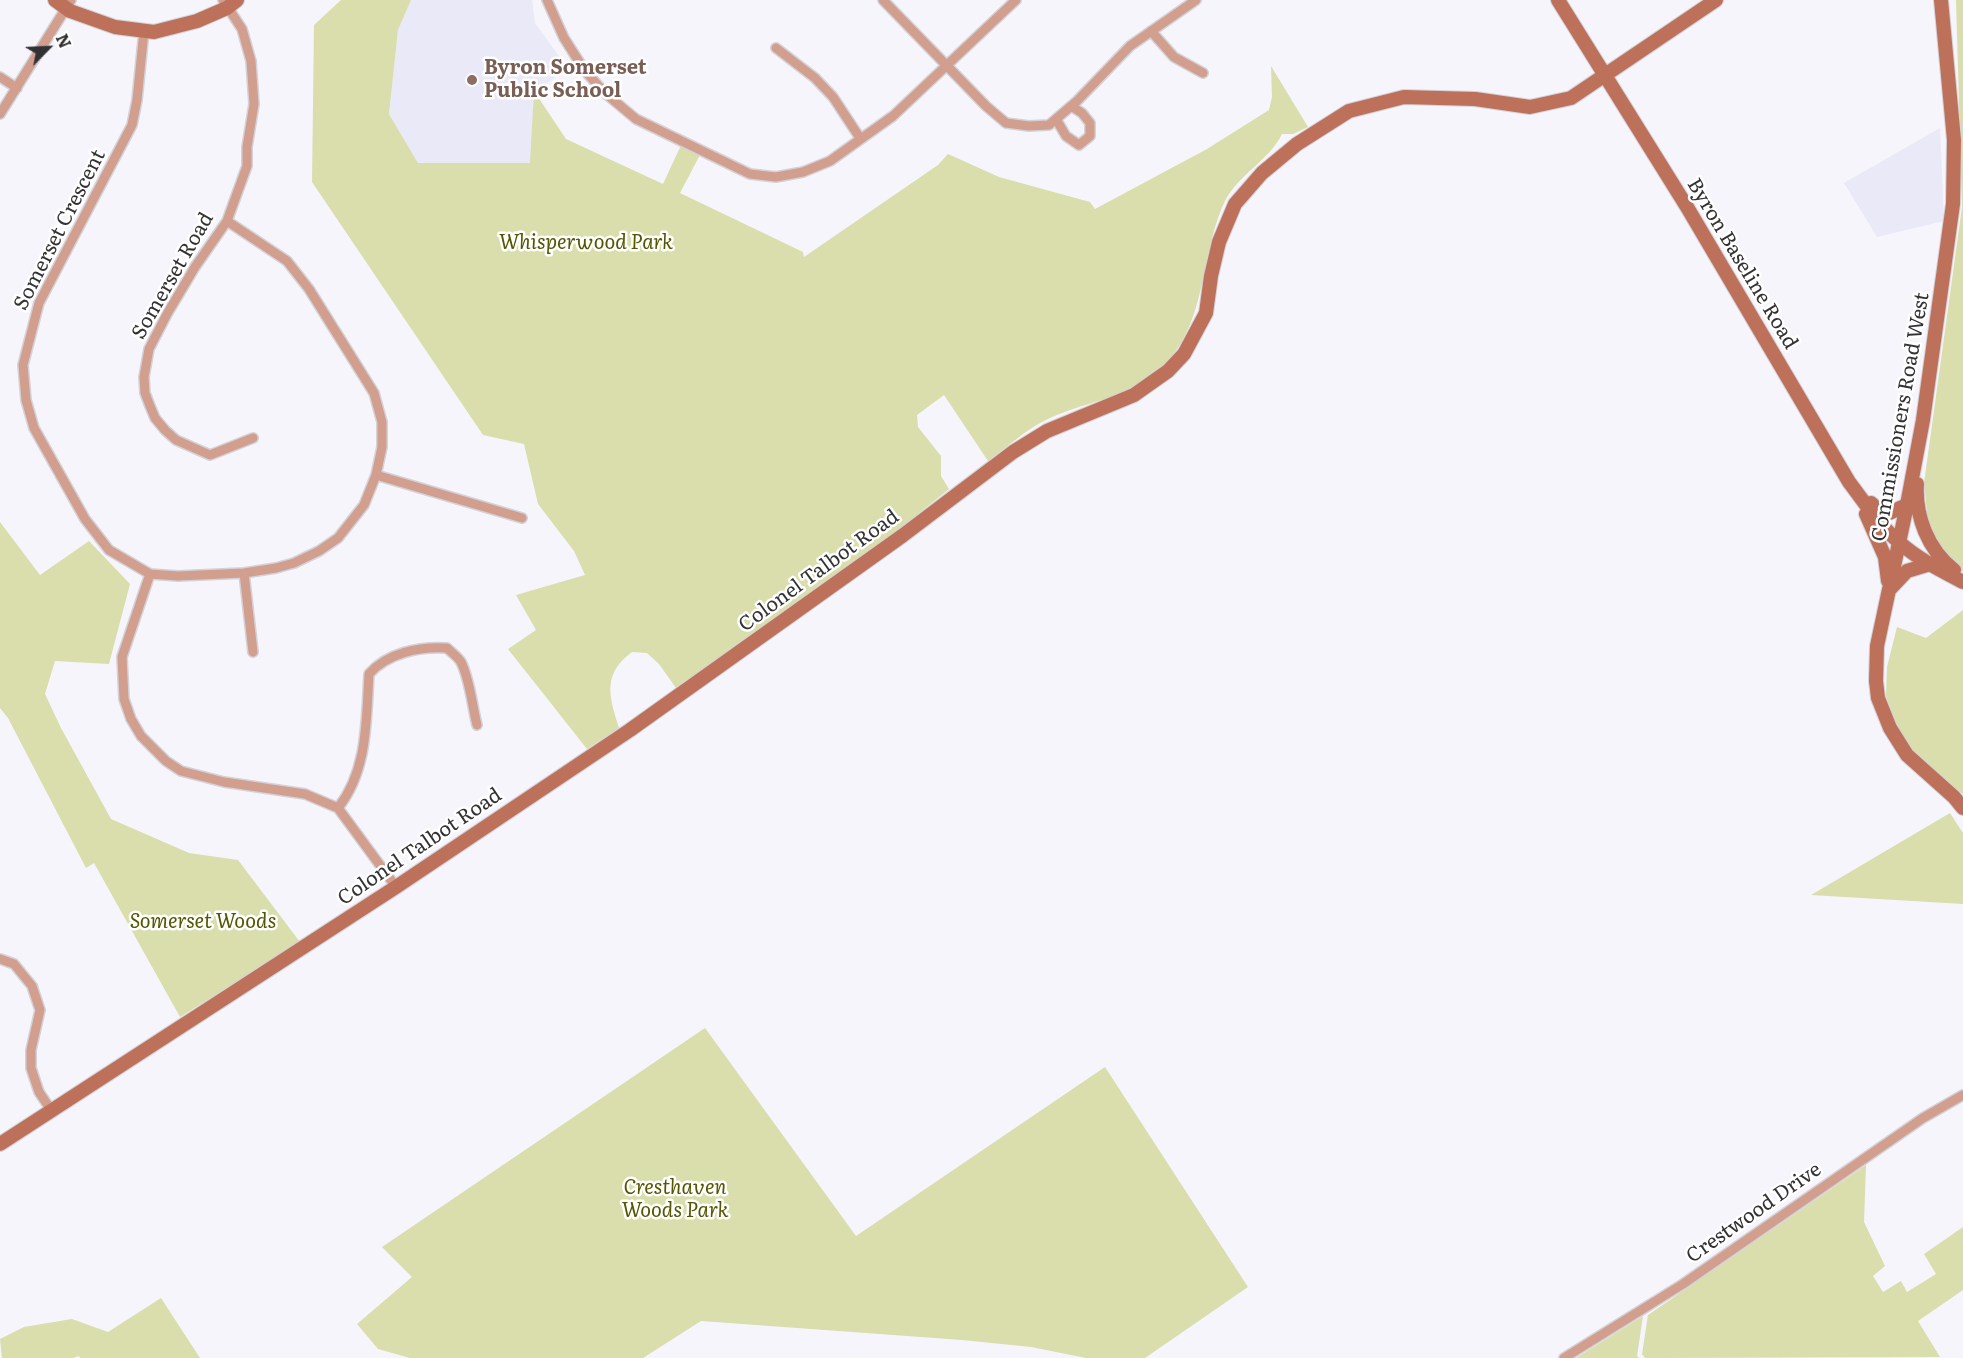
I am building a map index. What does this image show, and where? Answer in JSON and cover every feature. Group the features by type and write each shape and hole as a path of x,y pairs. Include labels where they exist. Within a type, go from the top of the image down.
{"main road":[{"name":"Byron Baseline Road","path":"1558,0 1687,207 1849,482 1880,523 1900,543 1930,564 1963,582"},
{"name":"Colonel Talbot Road","path":"0,1143 396,887 630,730 902,536 1013,452 1047,431 1134,395 1168,371 1184,354 1206,313 1211,276 1220,242 1235,204 1262,173 1297,144 1349,111 1404,97 1475,99 1530,107 1571,98 1716,0"},
{"name":"Commissioners Road West","path":"1941,0 1954,140 1953,204 1921,431 1900,543 1877,646 1876,681 1878,698 1890,728 1907,755 1954,797 1963,808"},
{"path":"64,3 115,27 154,32 197,21 229,3"},
{"path":"1921,431 1916,498 1921,521 1942,561 1963,578"},
{"path":"1849,482 1881,513 1889,513 1907,505"},
{"path":"1849,482 1885,557 1890,589"},
{"path":"1890,589 1907,571 1930,564"}],"street":[{"path":"547,0 564,38 585,71 605,93 636,119 750,174 776,177 803,172 830,161 893,116 1016,0"},
{"path":"882,0 986,106 1006,123 1029,126 1049,125 1130,46 1196,0"},
{"path":"0,114 64,3"},
{"name":"Somerset Road","path":"229,3 242,29 251,61 254,104 247,147 247,166 227,221 195,267 149,349 144,377 145,393 156,418 176,440 210,455 253,438"},
{"name":"Somerset Crescent","path":"144,31 132,125 39,303 23,364 26,400 34,428 85,519 109,550 150,574 178,576 244,573 294,563 319,551 338,538 364,505 376,476 382,447 382,422 374,393 309,289 287,261 227,221"},
{"path":"1151,31 1174,57 1203,73"},
{"path":"776,48 833,96 860,138"},
{"path":"0,77 17,88"},
{"path":"1056,119 1066,136 1079,145 1090,136 1090,123 1082,113 1071,106"},
{"path":"376,476 522,518"},
{"path":"244,573 253,652"},
{"path":"150,574 122,657 124,699 131,719 141,736 166,761 182,771 224,782 305,794 338,808 396,887"},
{"path":"338,808 350,792 363,754 369,674 385,659 428,647 447,648 460,661 468,681 477,725"},
{"path":"0,959 14,964 32,986 40,1010 31,1050 32,1068 39,1092 51,1110"},
{"name":"Crestwood Drive","path":"1564,1358 1683,1284 1923,1118 1963,1095"}],"shaded area":[{"name":"Byron Somerset Public School","path":"411,0 532,0 535,23 568,69 534,92 531,163 418,163 389,114 398,30"},
{"path":"1940,128 1944,221 1877,237 1844,183"}],"green space":[{"name":"Whisperwood Park","path":"341,0 411,0 398,30 389,114 418,163 530,163 534,91 566,139 663,184 682,143 702,151 680,193 803,252 804,257 938,165 948,154 999,177 1090,202 1095,209 1207,149 1269,110 1272,97 1271,66 1308,127 1293,134 1282,134 1269,152 1230,193 1216,224 1195,312 1175,352 1159,370 1133,388 1044,421 988,461 944,395 917,415 918,427 941,456 941,476 949,489 898,530 676,688 659,664 647,653 632,652 616,669 610,686 619,728 587,749 508,649 536,630 516,595 585,575 574,551 538,504 524,444 483,435 312,182 314,25"},
{"path":"1956,0 1963,0 1963,572 1957,568 1929,532 1924,483 1962,207"},
{"name":"Somerset Woods","path":"0,522 40,575 89,541 130,584 109,664 55,661 45,694 111,819 189,853 238,860 300,942 180,1017 94,863 86,868 8,718 0,708"},
{"path":"1963,610 1963,794 1917,761 1897,730 1886,696 1887,667 1897,627 1926,638"},
{"path":"1950,813 1963,833 1963,904 1811,895"},
{"name":"Cresthaven Woods Park","path":"705,1028 856,1236 1105,1067 1248,1287 1145,1358 1086,1358 1031,1347 962,1340 701,1321 643,1358 410,1358 378,1349 357,1324 412,1277 382,1247"},
{"path":"1866,1165 1864,1222 1885,1266 1873,1276 1883,1292 1901,1281 1907,1292 1936,1274 1924,1254 1963,1227 1963,1290 1918,1321 1940,1357 1645,1358 1642,1354 1648,1315"},
{"path":"161,1298 200,1358 80,1358 79,1356 73,1358 2,1358 0,1339 24,1327 72,1319 108,1332"},
{"path":"1643,1316 1637,1356 1639,1358 1576,1358"}],"place":[{"name":"Byron Somerset Public School","path":"472,80"}]}
